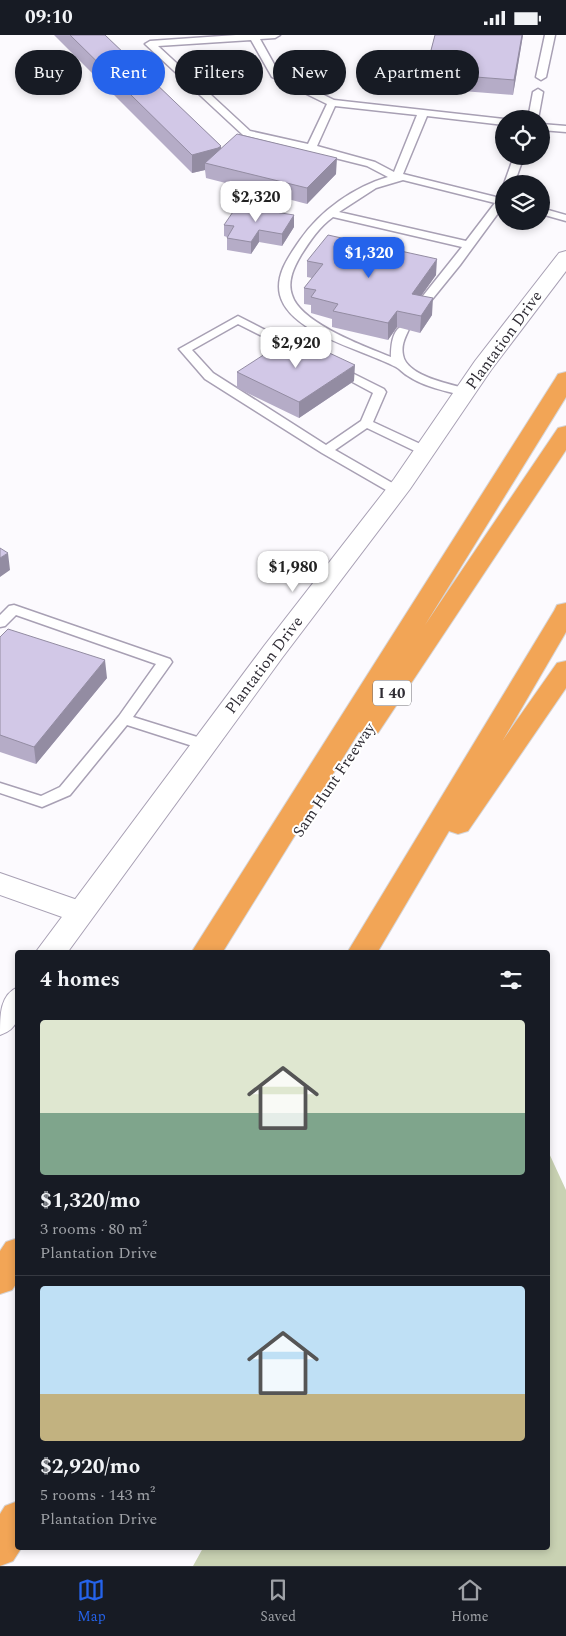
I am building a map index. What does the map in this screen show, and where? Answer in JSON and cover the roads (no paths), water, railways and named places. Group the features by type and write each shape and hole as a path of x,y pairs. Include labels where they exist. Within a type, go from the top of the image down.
{"highway":[{"path":"208,950 566,379"},
{"name":"Sam Hunt Freeway","path":"220,950 566,433"},
{"path":"364,950 566,611"},
{"path":"370,950 566,669"},
{"path":"0,1279 15,1256"},
{"path":"0,1548 15,1524"}],"street":[{"name":"Plantation Drive","path":"52,950 79,911 273,652 397,491 489,358 566,257"},
{"path":"0,884 79,911"},
{"path":"0,1023 15,1003"}],"lane":[{"path":"274,35 150,44 247,133 371,164 397,177 495,198"},
{"path":"541,77 550,35"},
{"path":"254,36 275,75 332,103 495,122"},
{"path":"535,110 538,92"},
{"path":"311,149 332,103"},
{"path":"423,113 397,177 377,185 327,216 315,227 288,269 284,292 290,303 309,322 344,341 398,364 414,375 465,392"},
{"path":"550,128 566,129"},
{"path":"417,311 495,211"},
{"path":"550,214 566,218"},
{"path":"327,216 466,250"},
{"path":"309,355 238,319 185,349 209,376 326,450 397,491"},
{"path":"398,364 395,355 395,345 403,329"},
{"path":"326,364 380,392 366,423 326,450"},
{"path":"366,423 425,451"},
{"path":"0,623 14,609 165,662 124,719 65,791 42,801 0,788"},
{"path":"124,719 205,745"}]}
